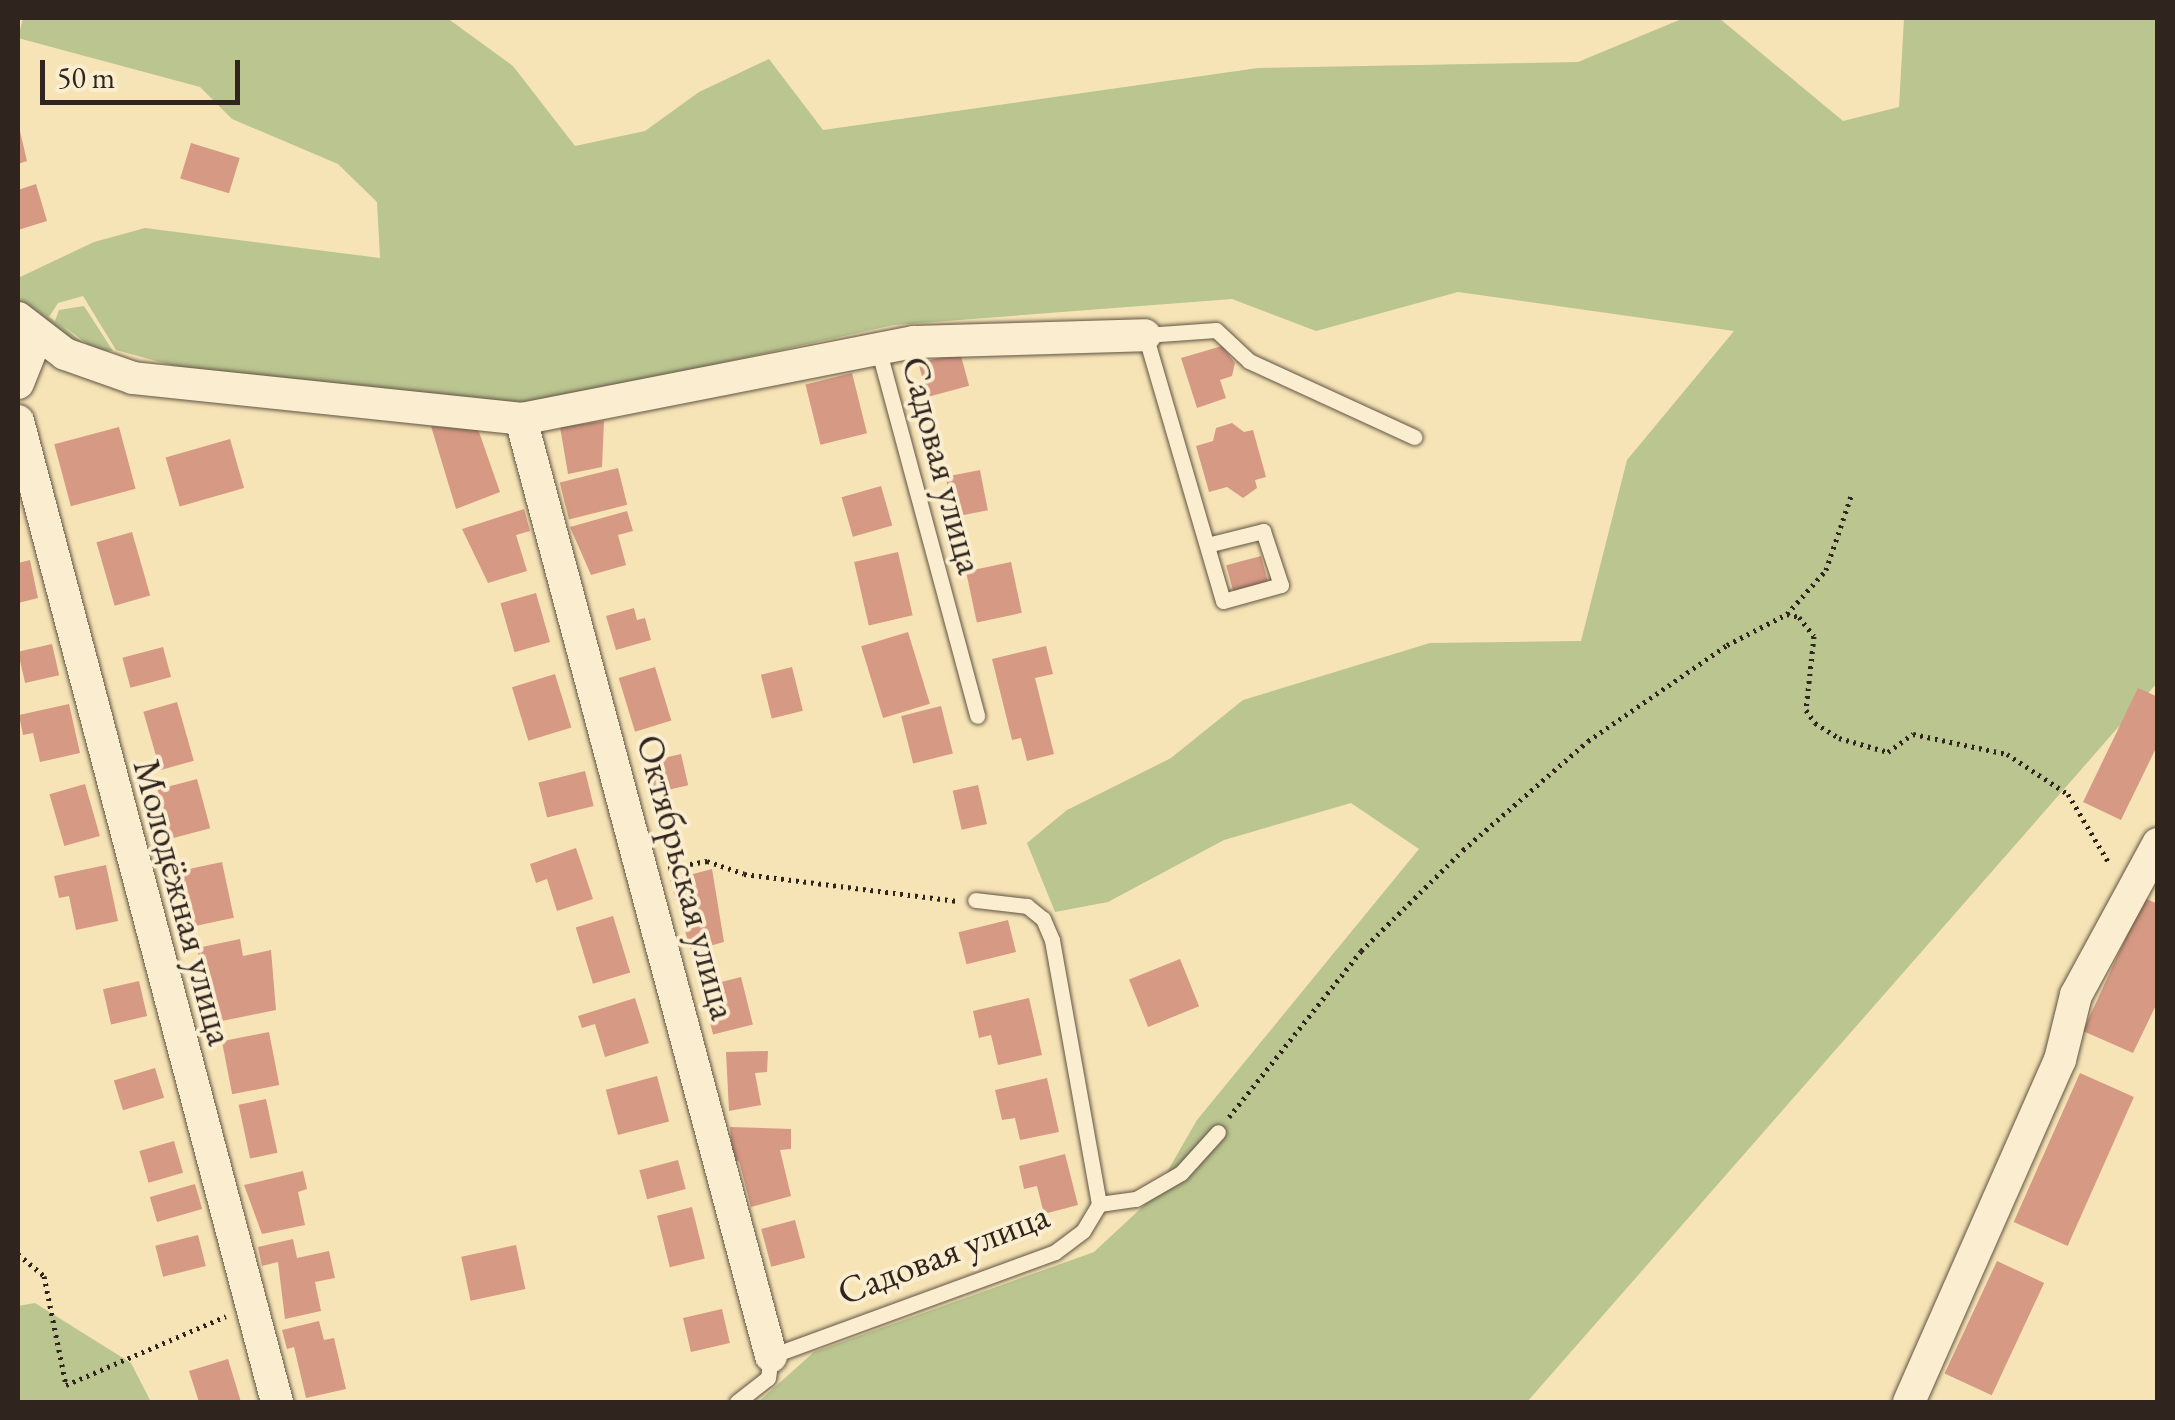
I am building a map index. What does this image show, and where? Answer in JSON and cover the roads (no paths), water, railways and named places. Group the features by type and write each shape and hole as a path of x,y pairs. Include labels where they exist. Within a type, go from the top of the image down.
{"street":[{"path":"18,383 27,328 133,378 521,419 878,348 1145,334"},
{"name":"Октябрьская улица","path":"521,419 646,872 771,1356"},
{"name":"Молодёжная улица","path":"18,421 248,1306 277,1402"},
{"path":"1909,1402 2060,1060 2076,995 2158,844"}],"lane":[{"path":"1207,545 1264,531 1281,586 1224,601 1207,545 1145,334 1216,330 1249,361 1414,438"},
{"name":"Садовая улица","path":"878,348 977,716"},
{"name":"Садовая улица","path":"771,1356 1056,1252 1083,1231 1099,1204 1052,940 1043,919 1027,906 975,900"},
{"path":"1099,1204 1136,1199 1181,1172 1218,1132"},
{"path":"737,1402 768,1378 771,1356"}]}
